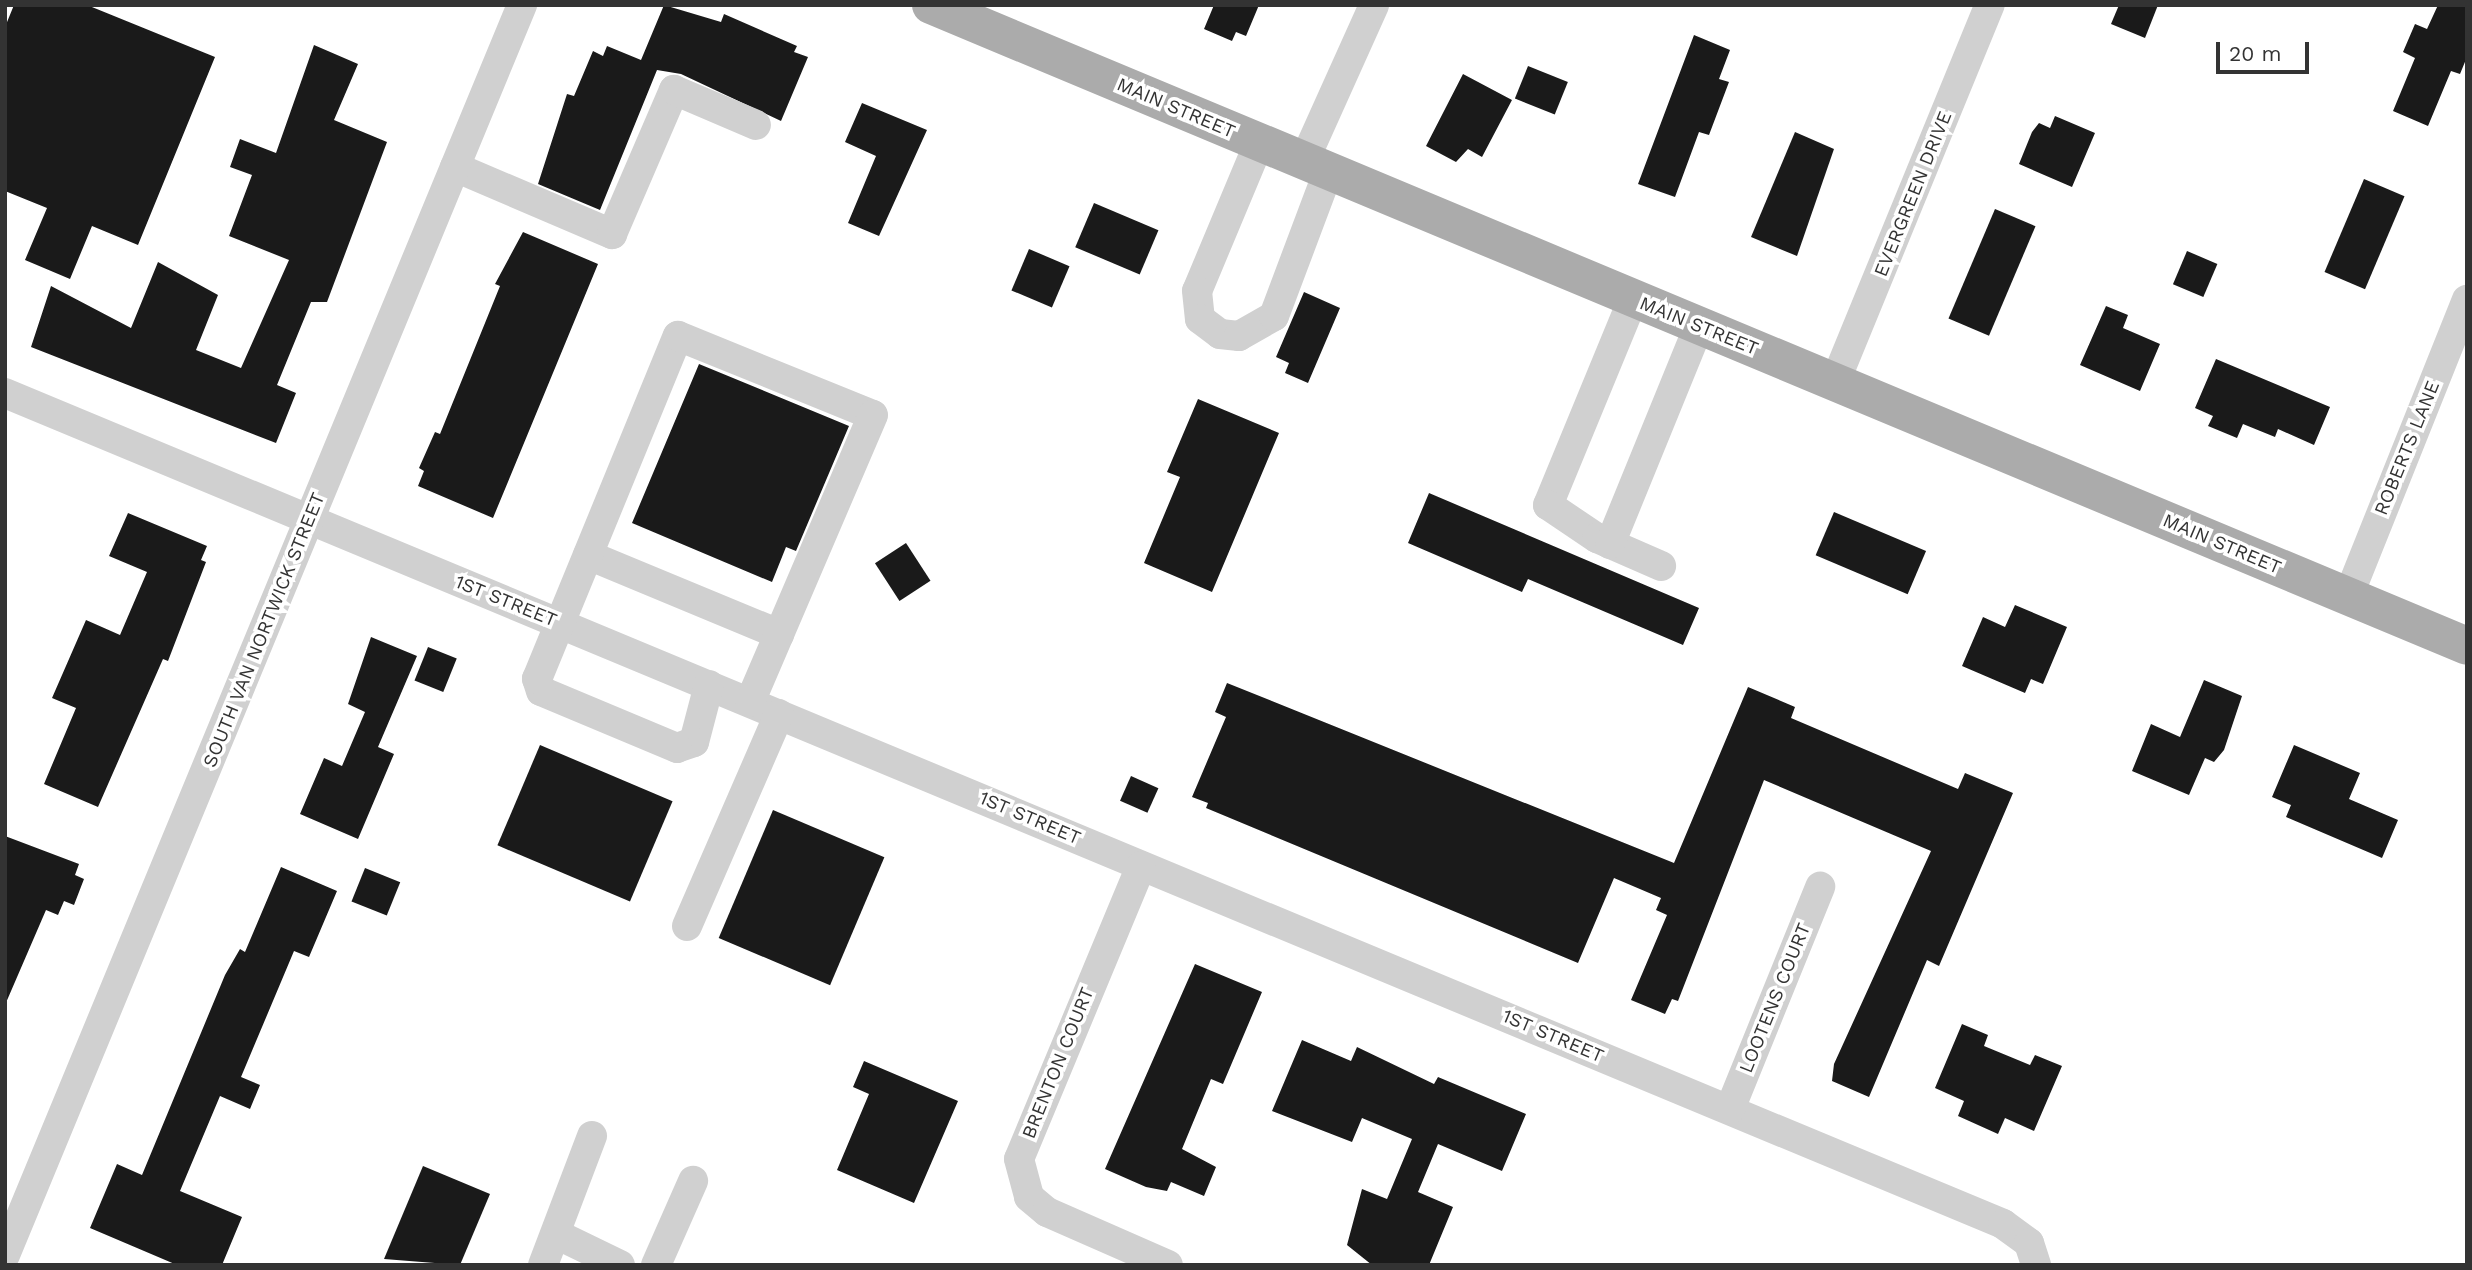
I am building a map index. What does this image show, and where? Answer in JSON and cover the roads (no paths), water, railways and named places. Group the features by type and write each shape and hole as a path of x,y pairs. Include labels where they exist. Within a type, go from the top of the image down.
{"main road":[{"name":"MAIN STREET","path":"931,5 2467,646"}],"street":[{"name":"SOUTH VAN NORTWICK STREET","path":"5,1255 522,5"},
{"path":"1259,143 1197,291 1200,319 1220,334 1240,335 1274,316 1316,166 1374,5"},
{"name":"EVERGREEN DRIVE","path":"1835,383 1990,5"},
{"path":"455,167 612,234 674,90 757,125"},
{"path":"1633,299 1548,505 1609,544 1661,566"},
{"name":"ROBERTS LANE","path":"2348,597 2467,299"},
{"path":"1609,544 1699,326"},
{"path":"709,685 694,742 677,748 541,691 537,679 678,336 873,415 750,702"},
{"name":"1ST STREET","path":"5,393 2003,1224 2029,1243 2036,1265"},
{"path":"588,555 779,634"},
{"path":"687,926 779,714"},
{"name":"BRENTON COURT","path":"1141,866 1019,1159 1029,1197 1047,1212 1168,1265"},
{"name":"LOOTENS COURT","path":"1730,1109 1820,887"},
{"path":"543,1265 592,1136"},
{"path":"656,1265 693,1181"},
{"path":"556,1234 623,1264"}]}
